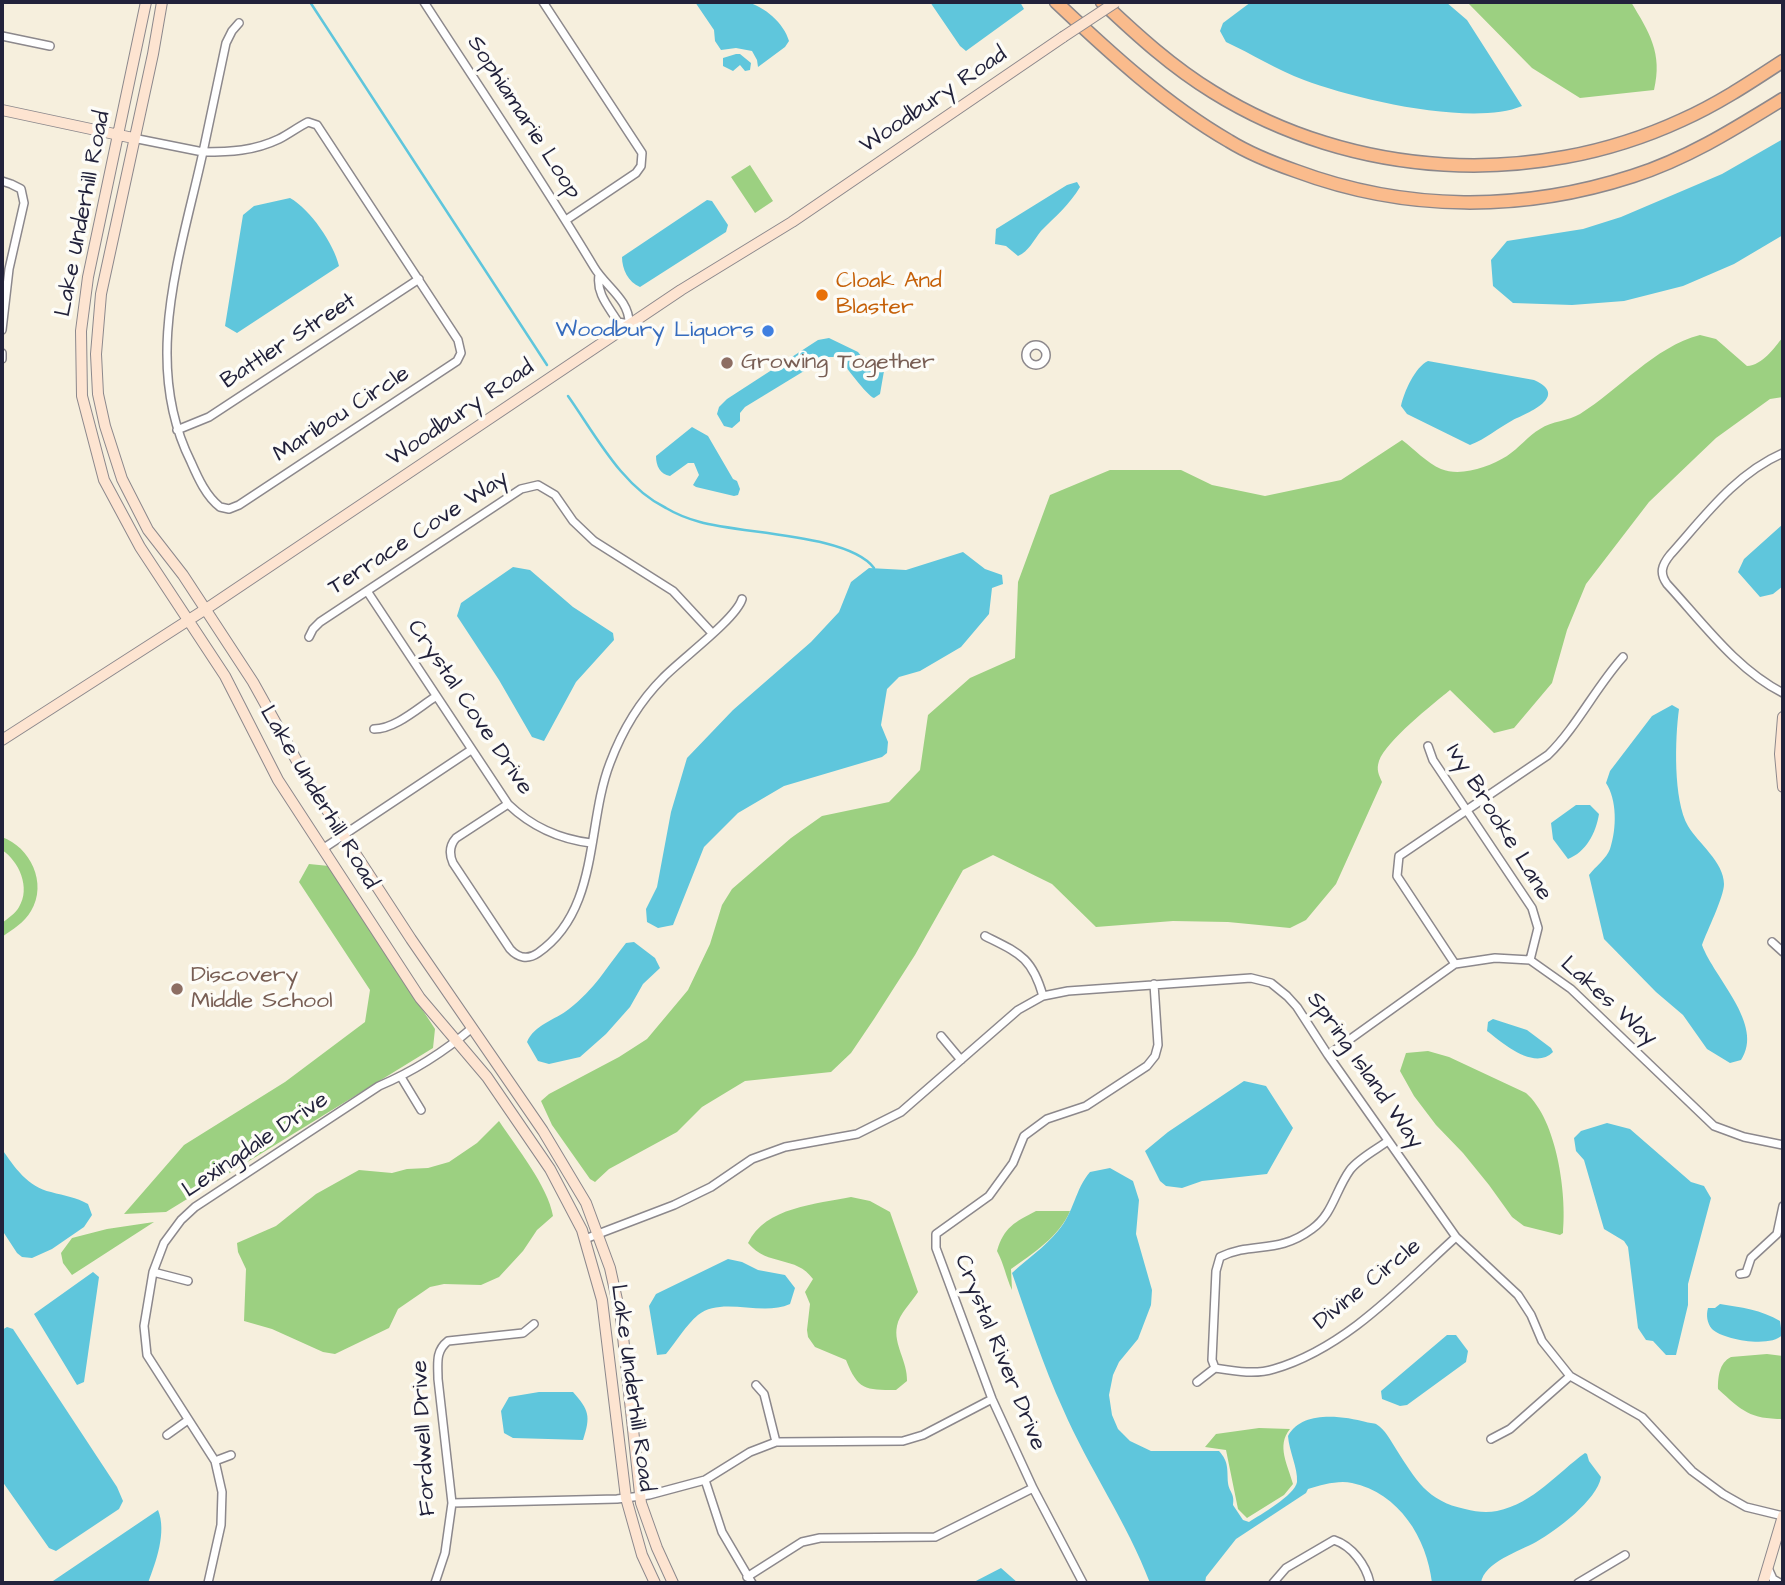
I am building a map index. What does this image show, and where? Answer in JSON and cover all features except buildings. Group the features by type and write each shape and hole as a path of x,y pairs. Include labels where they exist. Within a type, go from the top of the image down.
{"highway":[{"path":"1056,2 1125,65 1229,142 1270,162 1312,177 1350,189 1403,199 1458,204 1504,202 1557,196 1592,188 1635,176 1679,157 1724,135 1783,99"},
{"path":"1102,2 1179,70 1215,94 1253,114 1292,132 1332,145 1417,163 1474,166 1510,164 1560,159 1602,149 1683,120 1718,102 1783,61"}],"street":[{"name":"Lake Underhill Road","path":"146,2 88,277 81,331 82,396 104,480 140,547 225,676 278,780 420,998 487,1077 550,1169 585,1239 602,1300 626,1498 642,1555 655,1583"},
{"name":"Lake Underhill Road","path":"162,2 101,294 96,340 98,394 122,479 141,517 253,682 308,781 566,1166 586,1203 600,1234 621,1318 640,1496 657,1548 673,1583"},
{"name":"Sophiamarie Loop","path":"424,2 566,220 598,275 612,288 629,315 629,324 618,322 601,294 598,275"},
{"name":"Sophiamarie Loop","path":"542,2 642,153 641,166 636,173 566,220"},
{"name":"Woodbury Road","path":"2,740 205,609 629,324 802,215 1116,2"},
{"path":"202,152 226,43 240,23"},
{"path":"2,36 50,46"},
{"name":"Maribou Circle","path":"2,110 202,152 249,149 277,140 305,123 314,123 460,344 461,353 457,361 239,505 224,509 212,500 188,458 177,430 167,372 167,321 202,152"},
{"path":"2,181 21,190 24,203 6,268 2,330"},
{"name":"Battler Street","path":"177,430 209,418 419,279"},
{"path":"2,353 2,359"},
{"path":"1783,453 1756,467 1733,486 1670,555 1662,573 1667,584 1743,667 1783,694"},
{"name":"Terrace Cove Way","path":"309,637 320,622 521,489 538,485 555,495 573,521 594,541 673,591 712,633"},
{"name":"Crystal Cove Drive","path":"366,592 508,804 545,831 569,840 591,843"},
{"path":"508,804 456,838 450,853 453,863 510,949 517,956 526,957 535,955 551,942 566,924 583,889 603,782 628,724 658,683 734,612 742,599"},
{"path":"1455,964 1397,876 1399,856 1552,751 1623,657"},
{"path":"374,729 388,727 435,697"},
{"path":"1783,717 1780,754 1783,787"},
{"name":"Ivy Brooke Lane","path":"1428,746 1433,760 1532,908 1538,928 1530,960"},
{"path":"324,848 471,750"},
{"path":"985,936 1021,954 1037,974 1043,996"},
{"path":"1772,942 1783,952"},
{"name":"Lakes Way","path":"1328,1055 1455,964 1495,958 1530,960 1571,989 1714,1126 1744,1137 1783,1144"},
{"name":"Spring Island Way","path":"585,1239 699,1193 752,1159 785,1147 857,1134 901,1112 1018,1010 1043,996 1068,991 1251,978 1271,983 1297,1007 1456,1237 1518,1295 1531,1315 1542,1341 1570,1377 1642,1417 1692,1471 1723,1494 1746,1507 1783,1517"},
{"name":"Crystal River Drive","path":"1083,1583 1032,1488 992,1399 936,1248 936,1234 989,1196 1013,1163 1024,1136 1046,1119 1086,1106 1147,1066 1158,1045 1154,984"},
{"name":"Lexingdale Drive","path":"208,1583 221,1525 222,1492 215,1461 147,1355 144,1326 153,1272 164,1243 181,1220 195,1208 379,1086 401,1077 456,1042 472,1028"},
{"path":"941,1036 961,1060"},
{"path":"401,1077 421,1110"},
{"path":"1197,1382 1215,1368 1212,1360 1213,1335 1216,1271 1220,1257 1233,1251 1270,1248 1289,1243 1314,1228 1331,1211 1350,1169 1388,1141"},
{"path":"1740,1274 1746,1273 1751,1258 1777,1234 1783,1206"},
{"name":"Divine Circle","path":"1215,1368 1244,1372 1272,1370 1304,1357 1359,1324 1456,1237"},
{"path":"153,1272 188,1281"},
{"name":"Fordwell Drive","path":"435,1583 445,1553 452,1503 438,1379 437,1359 440,1347 448,1341 523,1333 534,1324"},
{"path":"1491,1438 1510,1429 1570,1377"},
{"path":"756,1385 764,1394 776,1442"},
{"path":"452,1503 640,1496 705,1480 750,1452 776,1442 903,1441 923,1435 992,1399"},
{"path":"167,1435 188,1420"},
{"path":"215,1461 231,1455"},
{"path":"705,1480 722,1532 750,1580 802,1542 820,1538 935,1537 1032,1488"},
{"path":"1763,1583 1783,1517"},
{"path":"1273,1583 1286,1568 1334,1540 1352,1550 1370,1583"},
{"path":"1578,1583 1625,1555"},
{"path":"1768,1568 1773,1579 1780,1583"}],"green space":[{"path":"1467,2 1631,2 1653,43 1657,65 1654,90 1580,98 1532,68"},
{"path":"750,165 773,201 755,213 731,177"},
{"path":"1700,335 1716,339 1747,366 1763,359 1783,337 1783,397 1770,399 1716,438 1649,502 1586,584 1567,630 1552,683 1514,728 1494,733 1450,690 1391,743 1378,764 1382,782 1336,884 1306,920 1290,928 1228,922 1173,921 1096,927 1052,884 993,855 963,870 915,955 874,1019 851,1053 831,1072 745,1081 702,1107 677,1132 609,1169 595,1182 590,1179 552,1125 541,1101 647,1039 688,990 710,944 722,905 732,889 791,838 822,816 889,802 920,770 928,715 970,678 1015,658 1018,582 1050,495 1110,470 1181,470 1212,485 1265,496 1341,480 1402,440 1441,469 1457,472 1475,470 1507,456 1545,426 1580,414 1667,349"},
{"path":"2,837 12,842 28,857 37,878 38,889 28,915 2,937 2,923 18,909 24,892 18,868 2,850"},
{"path":"309,864 329,866 435,1029 433,1048 166,1212 124,1214 184,1145 285,1082 365,1022 370,990 299,882"},
{"path":"1428,1051 1449,1057 1526,1093 1537,1105 1558,1158 1563,1198 1563,1233 1560,1235 1524,1226 1512,1217 1489,1185 1414,1096 1400,1071 1406,1053"},
{"path":"499,1121 545,1192 553,1216 537,1230 523,1251 499,1277 481,1285 444,1284 430,1287 398,1309 389,1328 335,1354 323,1352 272,1329 244,1321 246,1269 237,1243 276,1226 316,1194 359,1170 392,1173 449,1162 477,1143"},
{"path":"851,1197 870,1201 890,1212 918,1292 897,1326 897,1340 907,1381 896,1390 877,1390 864,1386 859,1383 846,1360 815,1347 808,1337 810,1304 805,1292 813,1279 798,1267 764,1255 748,1243 756,1231 779,1214"},
{"path":"1036,1211 1070,1211 1052,1236 1011,1269 1012,1290 997,1251 1011,1226"},
{"path":"154,1222 72,1275 63,1263 61,1253 72,1238 107,1229"},
{"path":"1767,1354 1783,1356 1783,1419 1747,1412 1718,1389 1720,1371 1731,1357"},
{"path":"1259,1428 1290,1429 1283,1449 1293,1484 1284,1495 1247,1518 1238,1509 1226,1450 1205,1447 1216,1434"}],"water":[{"path":"734,1 753,4 778,22 789,41 758,67 752,51 736,48 721,50 715,41 714,30 695,2"},
{"path":"930,2 1020,2 1024,9 966,51"},
{"path":"1251,2 1446,2 1467,20 1522,106 1501,112 1445,112 1382,102 1304,80 1226,42 1220,31 1223,23"},
{"path":"736,54 751,63 750,70 745,71 740,65 733,71 723,66 723,58"},
{"path":"1783,139 1783,235 1734,264 1683,286 1624,301 1572,305 1513,303 1493,286 1491,260 1507,241 1583,229 1621,217 1722,174"},
{"path":"1077,182 1080,187 1072,199 1022,254 1018,256 1006,246 995,244 996,229 1067,185"},
{"path":"290,198 305,210 320,228 339,266 237,333 225,326 243,215 254,206"},
{"path":"707,200 712,201 728,225 726,232 640,287 632,282 623,266 622,257"},
{"path":"829,338 861,356 881,363 884,371 880,394 874,398 870,396 838,357 827,357 745,407 740,413 740,421 732,428 724,426 717,414 719,407 727,399 818,340"},
{"path":"1428,361 1534,380 1544,386 1548,392 1547,398 1536,408 1470,445 1407,414 1401,406 1407,387"},
{"path":"692,427 708,436 733,479 737,481 740,489 738,495 693,485 699,475 694,463 688,463 670,476 659,469 656,456"},
{"path":"1783,524 1783,586 1773,594 1760,597 1738,572 1744,559"},
{"path":"963,552 985,569 1002,575 1003,584 992,588 989,614 961,647 920,671 899,677 887,689 881,725 888,742 887,753 882,757 784,786 738,813 704,847 673,925 658,928 647,922 646,909 657,887 671,812 687,758 733,710 811,642 839,612 851,582 869,568 906,570"},
{"path":"513,567 530,570 573,607 613,633 614,640 576,682 544,741 532,737 457,616 461,603"},
{"path":"1672,705 1679,709 1676,769 1683,815 1723,876 1721,897 1702,945 1735,1002 1747,1032 1747,1046 1741,1060 1730,1063 1707,1049 1683,1015 1656,992 1604,939 1589,875 1606,856 1612,841 1614,806 1606,783 1610,771 1652,716"},
{"path":"1576,805 1590,805 1599,814 1589,841 1580,852 1568,859 1553,839 1551,823"},
{"path":"634,942 655,958 660,968 643,984 630,1007 606,1034 580,1057 549,1064 538,1061 527,1042 530,1036 578,1001 626,943"},
{"path":"1493,1019 1527,1030 1553,1052 1537,1058 1519,1053 1487,1031 1488,1022"},
{"path":"1244,1081 1266,1086 1293,1128 1267,1174 1202,1181 1182,1188 1166,1186 1160,1181 1145,1151 1168,1132"},
{"path":"1607,1123 1630,1129 1691,1182 1704,1186 1711,1198 1688,1284 1688,1305 1676,1355 1666,1355 1653,1341 1646,1340 1638,1328 1628,1247 1624,1241 1604,1229 1584,1160 1576,1151 1574,1138 1581,1131"},
{"path":"2,1149 17,1169 35,1186 88,1204 92,1215 84,1227 52,1249 32,1258 22,1257 17,1253 2,1230"},
{"path":"1110,1168 1133,1181 1139,1200 1136,1234 1152,1290 1151,1305 1138,1339 1119,1362 1113,1375 1109,1395 1112,1415 1118,1429 1130,1441 1151,1451 1219,1451 1226,1462 1233,1505 1243,1520 1249,1522 1261,1515 1284,1499 1295,1487 1297,1477 1288,1436 1303,1422 1323,1417 1346,1418 1379,1426 1424,1488 1441,1501 1473,1511 1497,1511 1522,1501 1585,1453 1601,1477 1598,1486 1575,1514 1536,1542 1496,1563 1481,1583 1432,1583 1429,1566 1417,1534 1397,1507 1369,1488 1341,1482 1308,1489 1306,1493 1236,1539 1206,1577 1205,1583 1150,1583 1141,1560 1063,1409 1042,1359 1012,1273 1058,1231 1068,1217 1090,1172"},
{"path":"728,1259 758,1270 785,1275 795,1288 790,1304 767,1309 719,1307 708,1310 694,1319 666,1354 657,1355 649,1306 656,1294"},
{"path":"93,1272 99,1277 84,1382 77,1385 34,1314"},
{"path":"1720,1304 1773,1317 1780,1321 1782,1335 1776,1339 1758,1342 1718,1333 1710,1327 1707,1313 1708,1308 1715,1308"},
{"path":"7,1327 13,1329 117,1487 123,1501 119,1509 56,1551 49,1548 2,1481 2,1330"},
{"path":"1447,1335 1456,1335 1468,1351 1466,1362 1407,1405 1400,1406 1382,1399 1381,1391"},
{"path":"539,1392 573,1392 587,1414 583,1440 513,1438 504,1433 501,1411 509,1397"},
{"path":"158,1510 161,1537 148,1583 50,1583"},
{"path":"1001,1568 1018,1583 972,1583"}],"waterway":[{"path":"310,2 547,365"},
{"path":"568,396 599,443 623,473 650,499 691,519 718,526 793,537 842,548 861,557 874,568"}],"place":[{"name":"Cloak And Blaster","path":"822,295"},
{"name":"Woodbury Liquors","path":"768,331"},
{"name":"Growing Together","path":"727,363"},
{"name":"Discovery Middle School","path":"177,989"}]}
